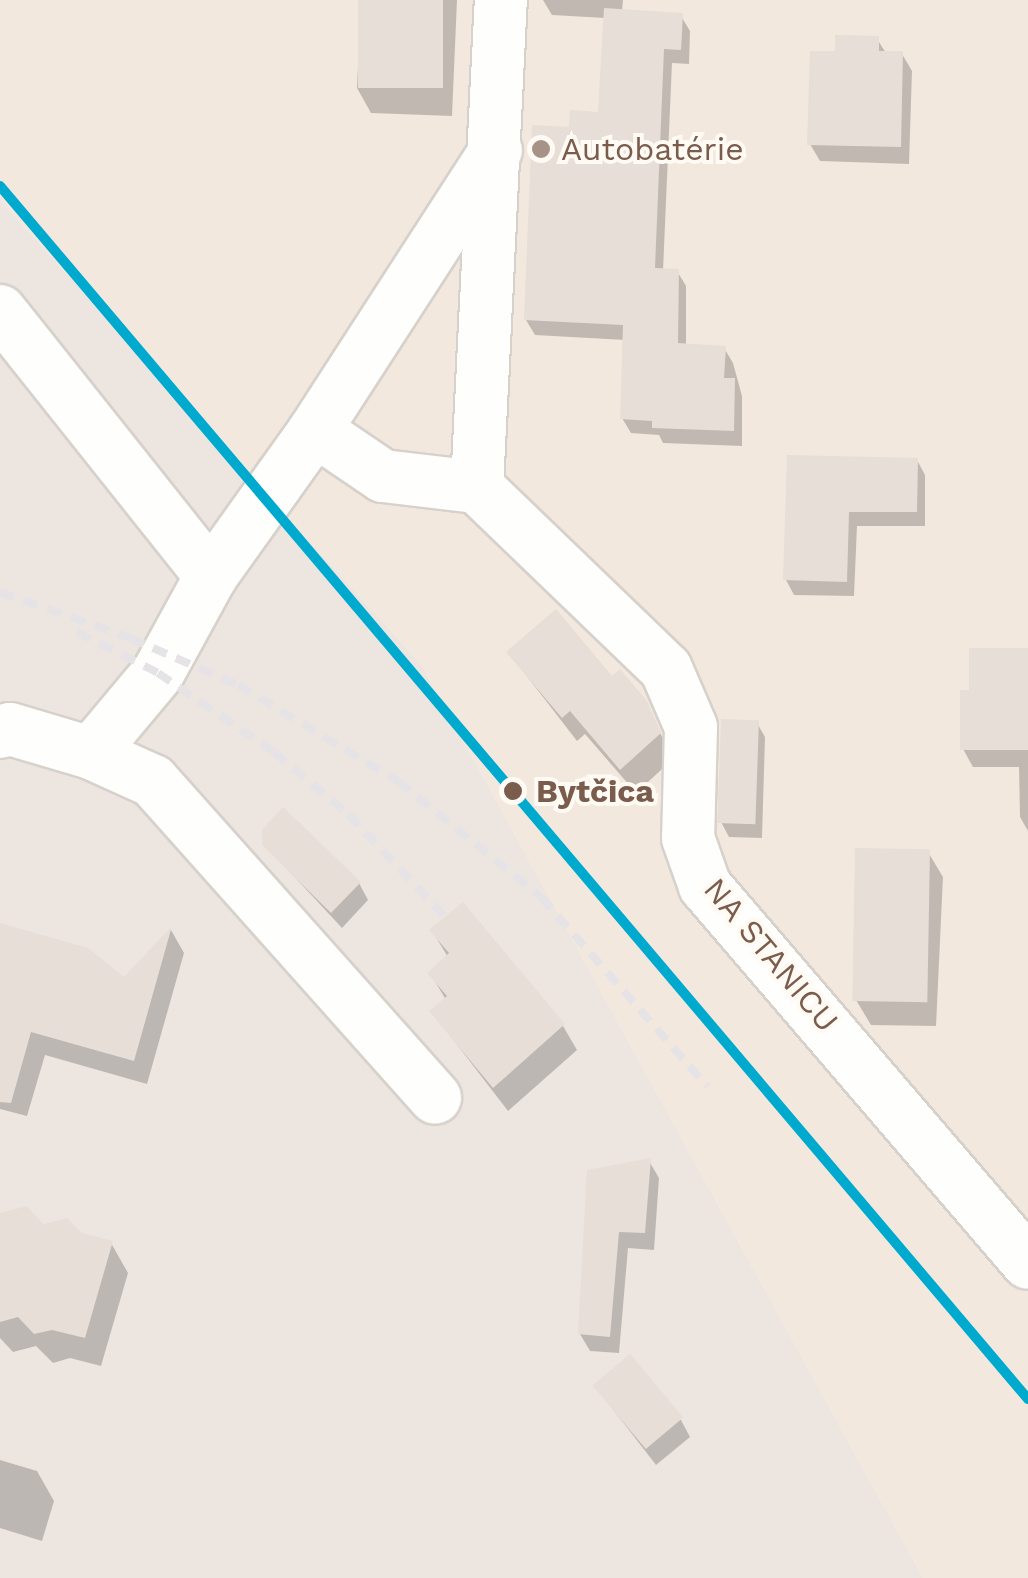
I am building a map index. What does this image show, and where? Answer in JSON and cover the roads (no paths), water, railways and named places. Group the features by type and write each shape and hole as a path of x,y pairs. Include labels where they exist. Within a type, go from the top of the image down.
{"street":[{"path":"316,430 384,476 477,486 501,0"},
{"path":"90,753 158,672 211,576 316,430 496,150"},
{"path":"0,311 211,576"},
{"name":"NA STANICU","path":"477,486 666,669 691,727 688,838 705,886 1028,1263"},
{"path":"0,732 10,728 90,753 153,781 435,1098"}],"railway":[{"path":"0,592 130,638 238,685 398,781 541,897 707,1086"},
{"path":"77,632 158,673 274,752 348,814 445,917"}],"place":[{"name":"Autobatérie","path":"541,149"},
{"name":"Bytčica","path":"513,791"}]}
